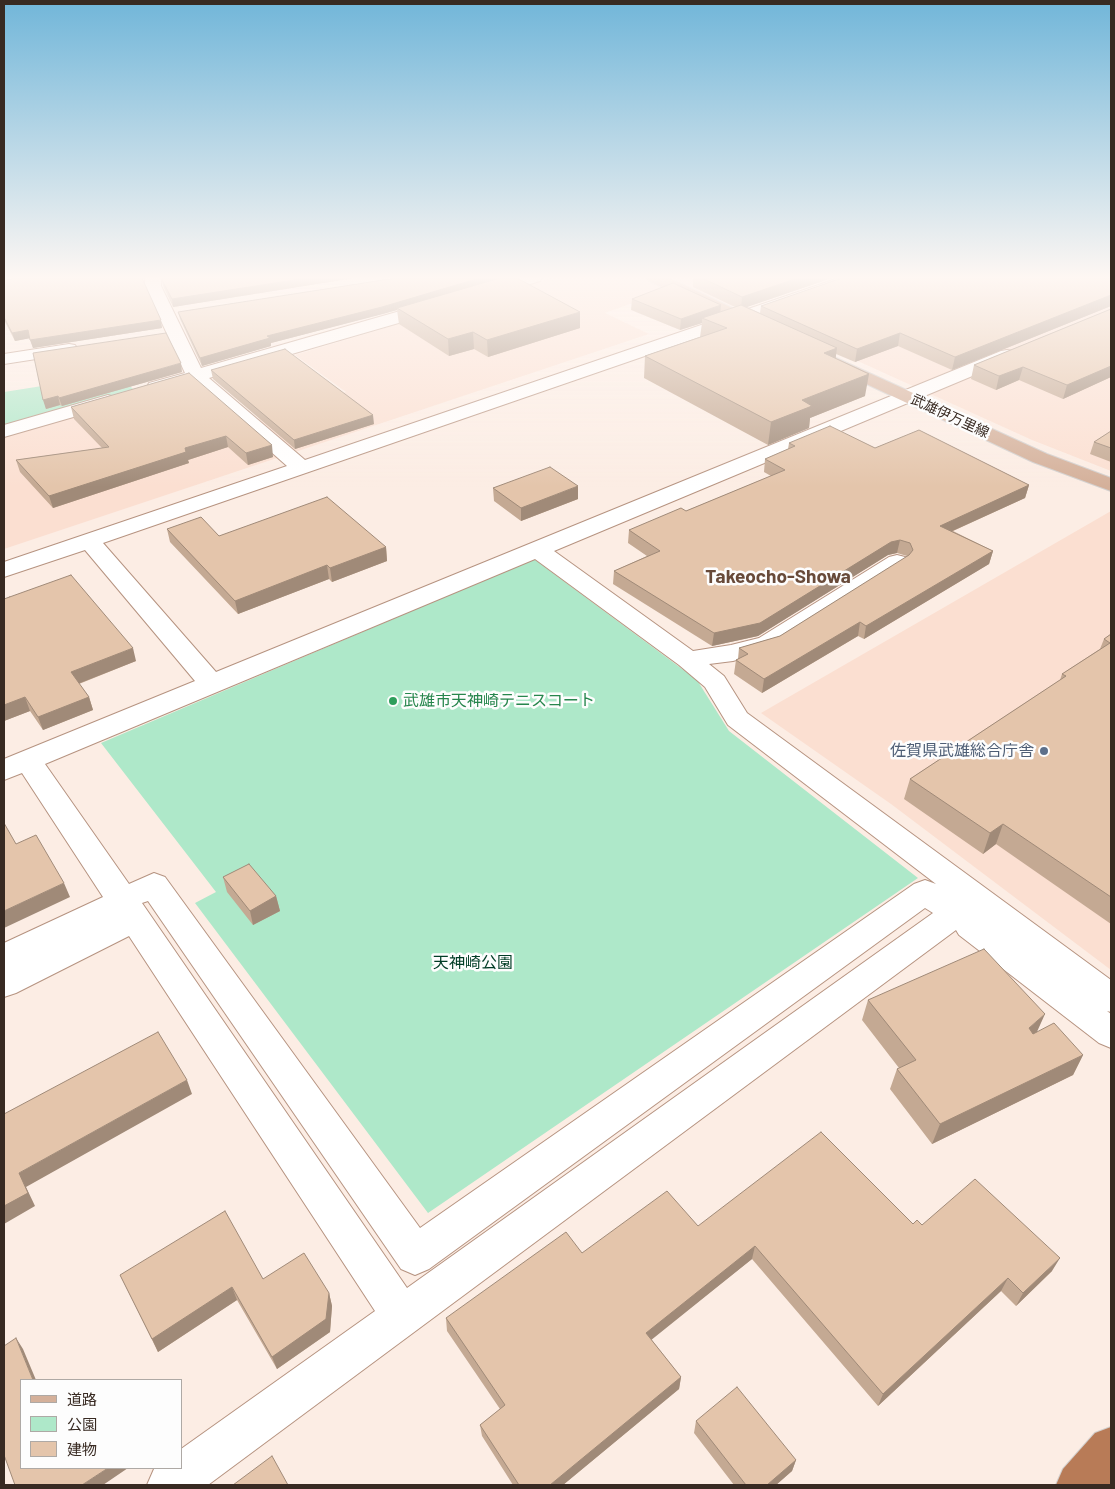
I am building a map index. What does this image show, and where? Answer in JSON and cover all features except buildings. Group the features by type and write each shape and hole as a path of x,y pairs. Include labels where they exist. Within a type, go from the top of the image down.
{"highway":[{"path":"1079,1485 1111,1449"}],"main road":[{"name":"武雄伊万里線","path":"820,356 1040,458 1111,484"}],"street":[{"path":"4,358 78,347"},
{"path":"182,347 195,375 302,468"},
{"path":"4,431 292,347"},
{"path":"4,570 656,347"},
{"path":"402,1316 126,906 16,765 1023,349"},
{"path":"90,541 212,684"},
{"path":"536,549 688,659 715,682 737,719 974,912 1111,1033"},
{"path":"688,659 733,653 768,643 897,562"},
{"path":"4,983 126,906 154,885 416,1255 925,892 940,903"},
{"path":"4,958 126,906"},
{"path":"974,912 1111,998"},
{"path":"170,1485 402,1316 974,912"}],"shaded area":[{"path":"320,347 609,347 4,549 4,426 202,371 258,419 346,392 295,355"},
{"path":"828,347 1111,347 1111,471 1032,440"},
{"path":"1111,511 1111,970 891,804 761,713"}],"green space":[{"path":"118,374 133,389 4,426 4,392"},
{"name":"天神崎公園","path":"534,559 697,680 729,731 918,878 428,1213 195,903 216,892 101,743"}],"place":[{"name":"武雄市天神崎テニスコート","path":"393,701"},
{"name":"佐賀県武雄総合庁舎","path":"1044,751"}],"district":[{"name":"Takeocho-Showa","path":"778,577"}]}
